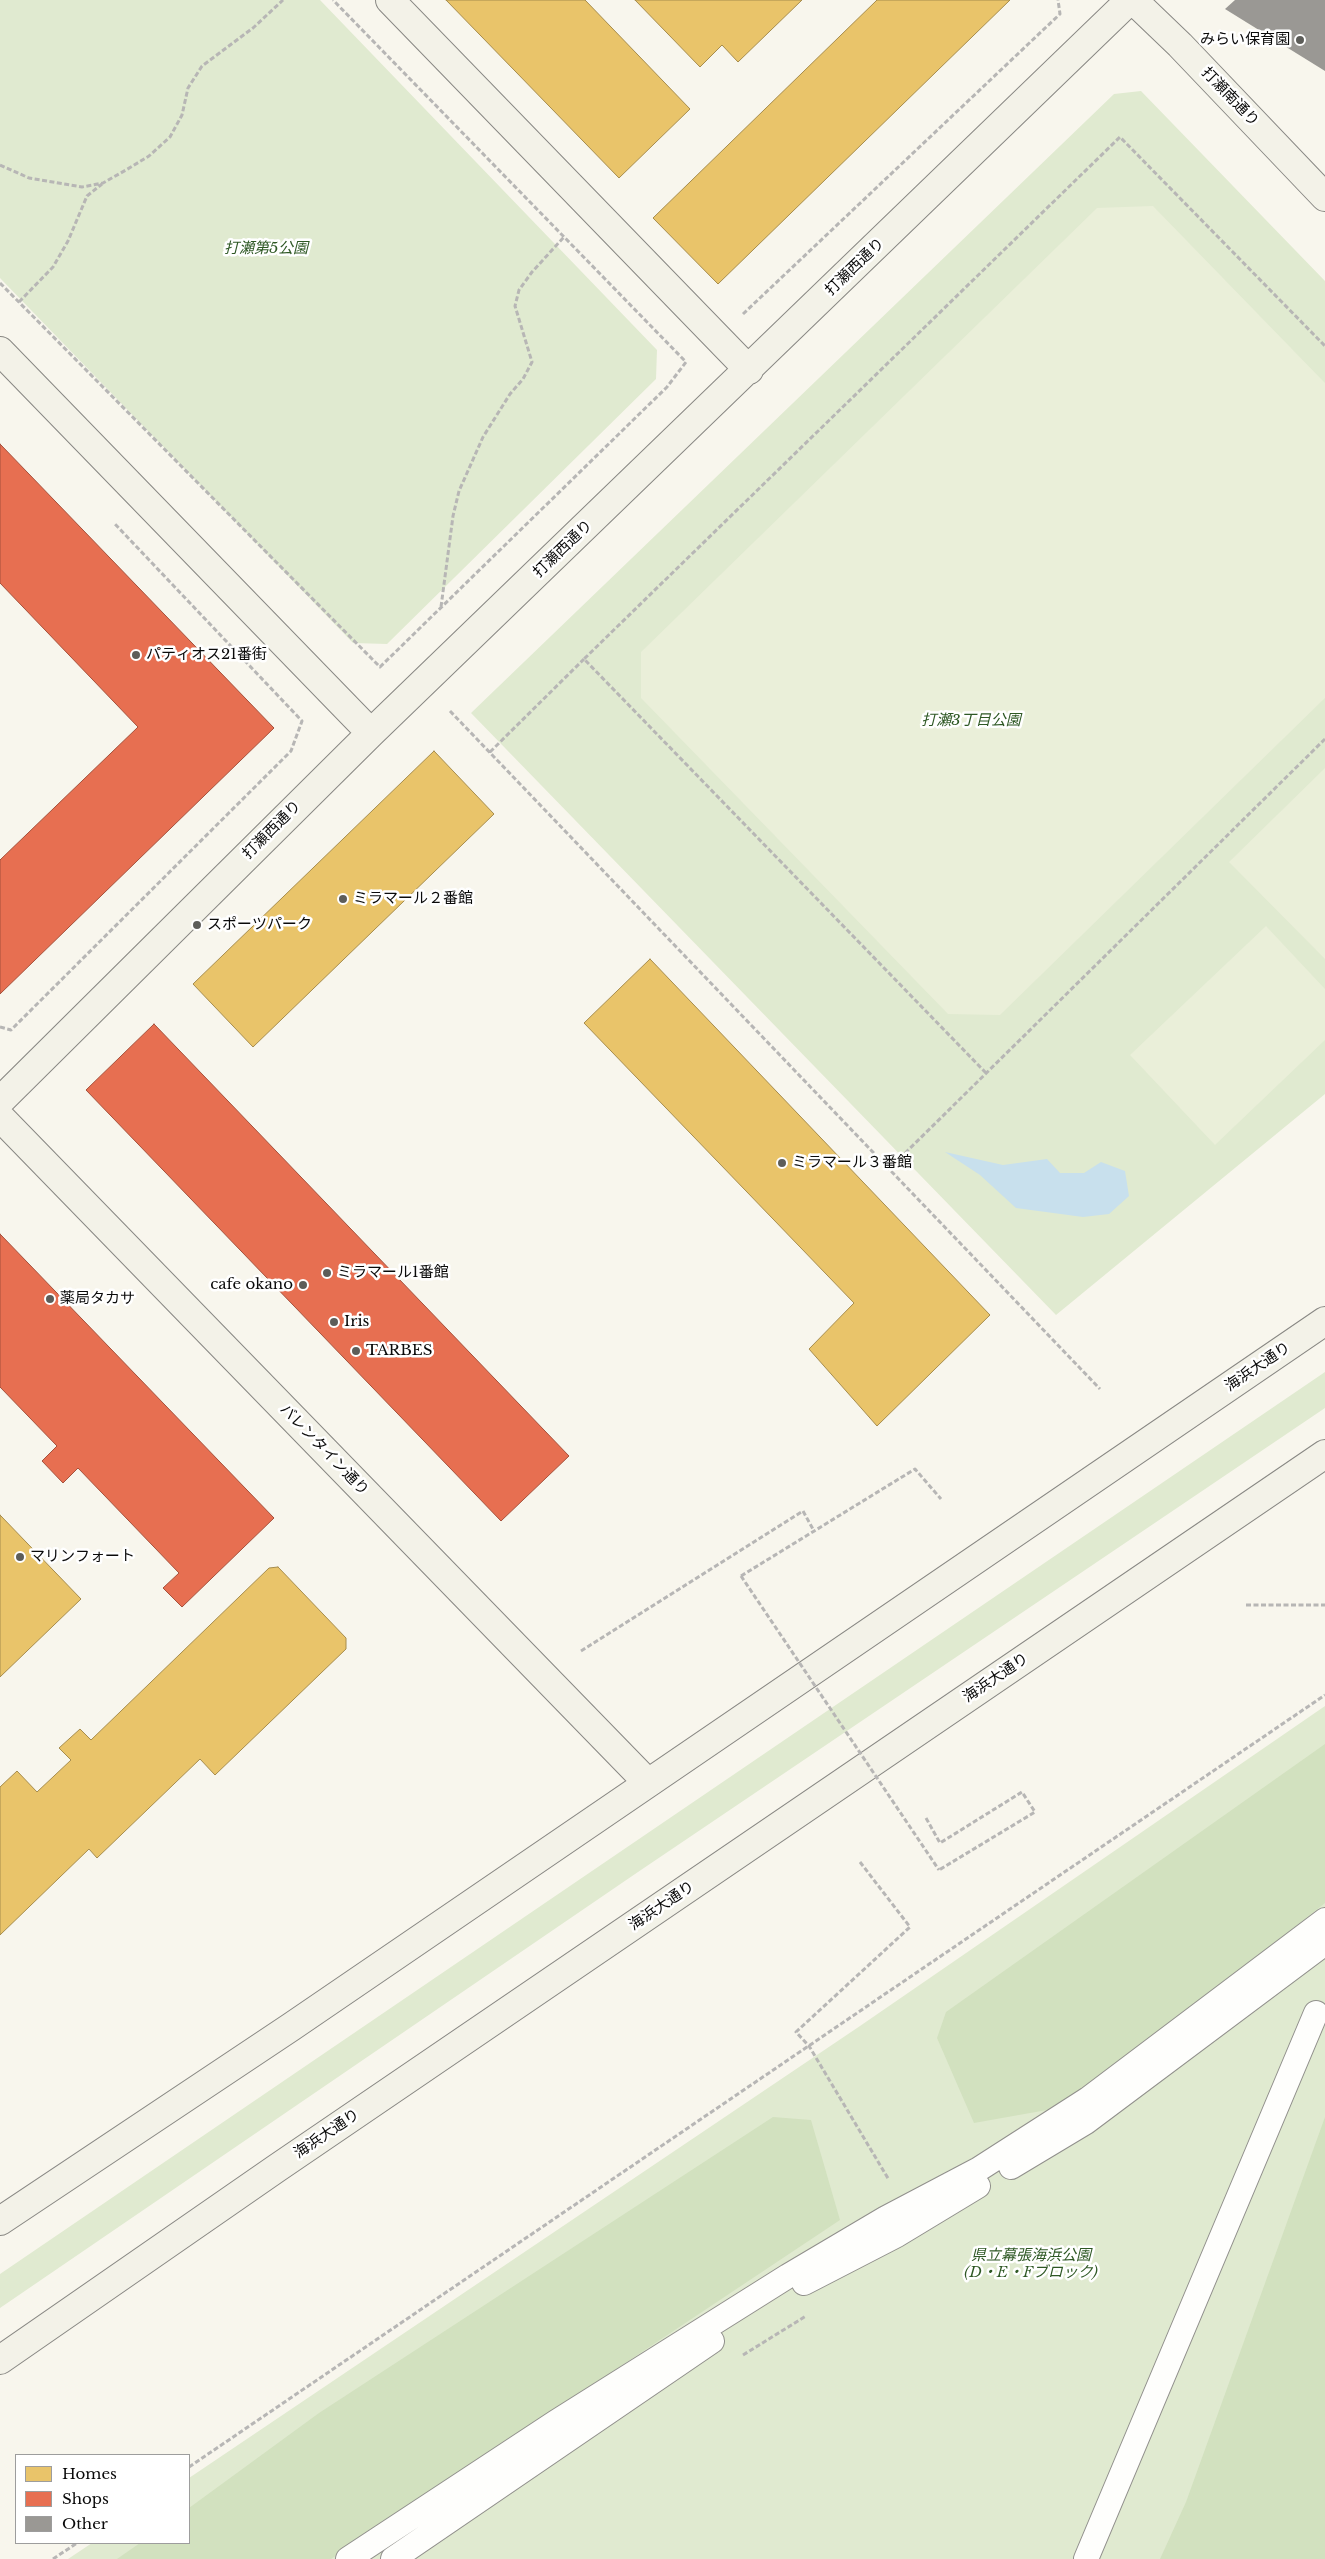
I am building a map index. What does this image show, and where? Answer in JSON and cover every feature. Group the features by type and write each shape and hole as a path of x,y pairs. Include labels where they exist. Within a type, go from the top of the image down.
{"street":[{"path":"390,0 749,370"},
{"name":"打瀬西通り","path":"0,1101 371,733 1131,0"},
{"name":"打瀬南通り","path":"1131,0 1180,45 1325,196"},
{"path":"0,351 371,733"},
{"name":"バレンタイン通り","path":"0,1117 648,1783"},
{"name":"海浜大通り","path":"0,2221 291,2027 1325,1321"},
{"name":"海浜大通り","path":"0,2360 277,2168 1325,1454"}],"lane":[{"path":"348,2559 573,2411 780,2281 886,2218 979,2169 1088,2099 1325,1920"},
{"path":"393,2559 773,2300 897,2235 1086,2122 1325,1944"},
{"path":"1086,2559 1316,2013"}],"path":[{"path":"19,302 53,267 68,241 87,196 103,183 148,156 170,137 182,115 188,88 202,66 253,28 283,0"},
{"path":"0,283 380,666 667,387 686,362 333,0"},
{"path":"736,307 743,314 1053,21 1060,14 1058,0"},
{"path":"490,752 1120,137 1325,346"},
{"path":"0,165 28,178 82,187 103,183"},
{"path":"441,607 453,516 459,491 483,437 510,394 523,379 532,362 515,306 519,290 532,272 564,237"},
{"path":"0,1027 11,1030 291,751 302,721 110,519"},
{"path":"584,659 986,1073"},
{"path":"450,711 1100,1389"},
{"path":"888,1169 1325,739"},
{"path":"926,1818 940,1843 1022,1792 1035,1812 939,1870 740,1576 915,1469 941,1499"},
{"path":"581,1651 803,1511 814,1531"},
{"path":"1246,1605 1325,1605"},
{"path":"190,2466 1325,1695"},
{"path":"860,1862 910,1927 796,2032 809,2046 891,2183 874,2192 886,2218"},
{"path":"53,2559 76,2544"}],"green space":[{"name":"打瀬第5公園","path":"0,0 320,0 657,350 656,379 387,644 353,643 0,278"},
{"name":"打瀬3丁目公園","path":"1141,91 1325,281 1325,1094 1056,1315 471,713 1114,94"},
{"path":"1153,206 1325,383 1325,698 1000,1015 948,1014 641,698 641,652 1097,208"},
{"path":"1325,768 1325,959 1229,862"},
{"path":"1266,926 1325,989 1325,1040 1215,1145 1130,1055"},
{"path":"1325,1372 1325,1408 638,1872 0,2308 0,2274"},
{"name":"県立幕張海浜公園 (D・E・Fブロック)","path":"1325,1706 1325,2559 68,2559 90,2544 190,2544 190,2477 860,2026"},
{"path":"1325,1744 1325,1903 1115,2069 1047,2110 974,2123 937,2038 946,2012"},
{"path":"773,2117 811,2120 840,2220 331,2559 117,2559 139,2544 190,2544 190,2507 319,2413"},
{"path":"1325,2117 1325,2559 1160,2559 1186,2502"}],"water":[{"path":"945,1152 1003,1165 1047,1159 1060,1173 1084,1173 1101,1162 1125,1171 1129,1196 1109,1214 1083,1217 1016,1208 980,1175"}],"building: Homes":[{"path":"446,0 585,0 690,109 619,178"},
{"path":"635,0 802,0 738,62 722,45 700,67"},
{"path":"877,0 1010,0 718,284 653,218"},
{"name":"ミラマール２番館","path":"434,751 494,814 253,1047 193,984"},
{"name":"ミラマール３番館","path":"650,959 990,1315 877,1426 809,1349 854,1303 584,1023"},
{"name":"マリンフォート","path":"0,1515 81,1599 0,1677"},
{"path":"278,1567 346,1638 346,1649 215,1775 200,1759 97,1858 89,1849 0,1935 0,1787 17,1771 37,1792 71,1760 59,1748 80,1729 91,1740 269,1568"}],"building: Shops":[{"name":"パティオス21番街","path":"0,444 274,728 0,994 0,860 138,727 0,583"},
{"name":"ミラマール1番館","path":"154,1024 569,1456 501,1521 86,1090"},
{"path":"0,1234 274,1518 182,1607 163,1588 179,1573 78,1468 63,1483 42,1461 57,1446 0,1387"}],"building: Other":[{"name":"みらい保育園","path":"1235,0 1325,0 1325,71 1225,9"}],"place":[{"name":"みらい保育園","path":"1300,40"},
{"name":"パティオス21番街","path":"136,655"},
{"name":"ミラマール２番館","path":"343,899"},
{"name":"スポーツパーク","path":"197,925"},
{"name":"ミラマール３番館","path":"782,1163"},
{"name":"ミラマール1番館","path":"327,1273"},
{"name":"cafe okano","path":"303,1285"},
{"name":"薬局タカサ","path":"50,1299"},
{"name":"Iris","path":"334,1322"},
{"name":"TARBES","path":"356,1351"},
{"name":"マリンフォート","path":"20,1557"}]}
